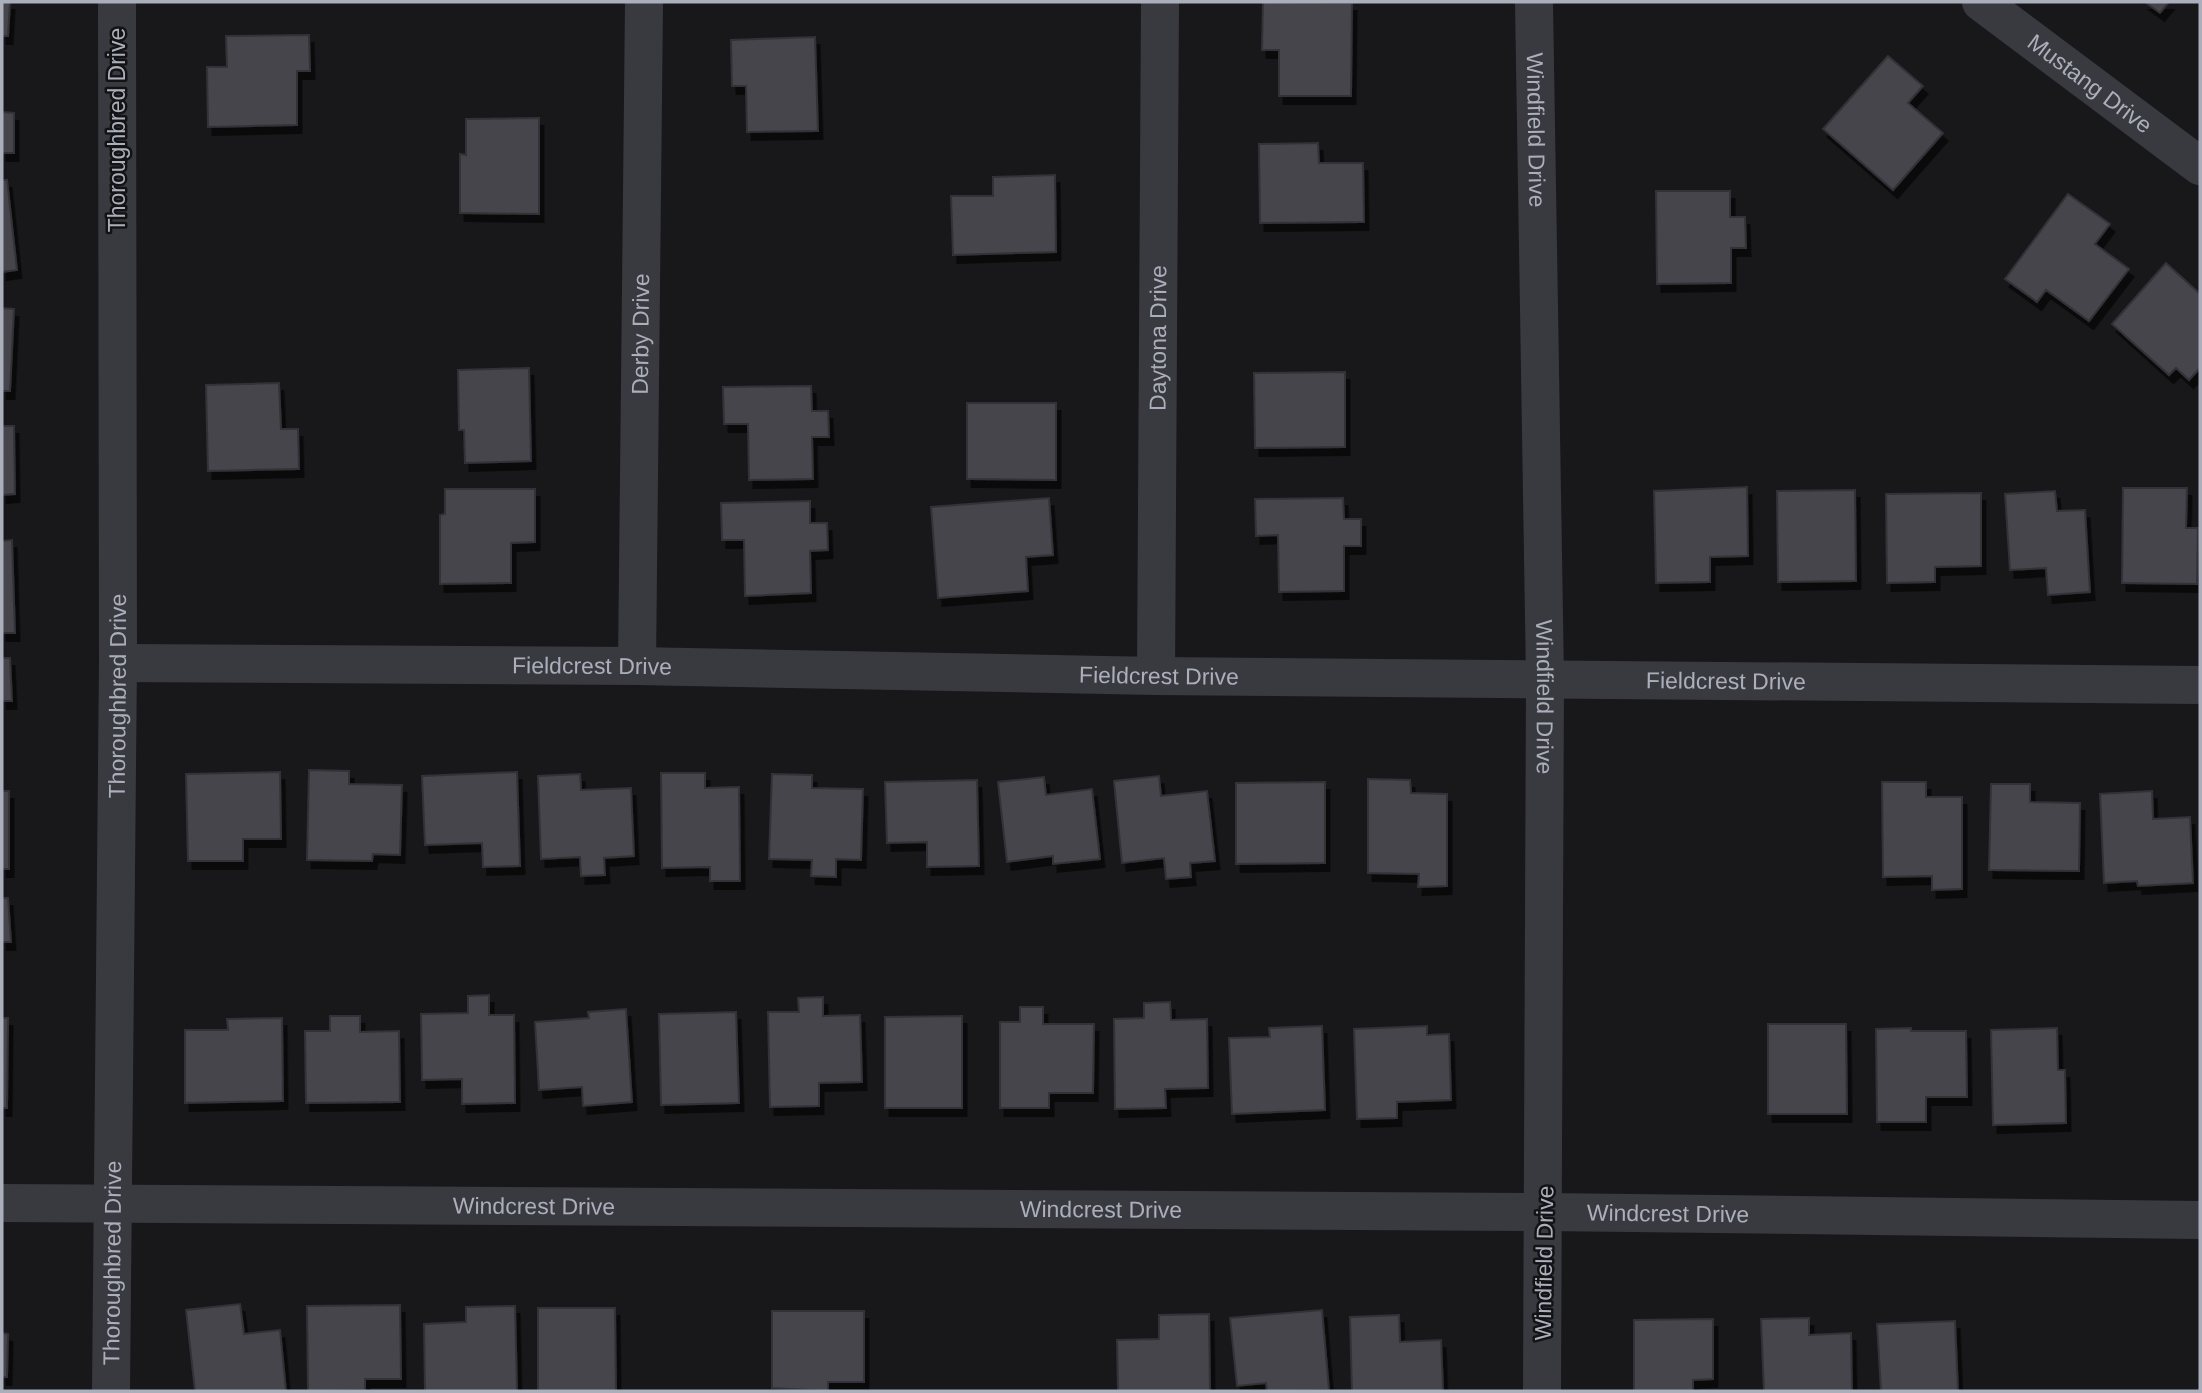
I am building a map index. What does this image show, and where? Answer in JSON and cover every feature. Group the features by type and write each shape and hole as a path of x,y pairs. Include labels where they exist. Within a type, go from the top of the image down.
{"street":[{"name":"Thoroughbred Drive","path":"111,1391 118,663 117,2"},
{"name":"Derby Drive","path":"637,666 644,2"},
{"name":"Daytona Drive","path":"1156,676 1160,2"},
{"name":"Windfield Drive","path":"1534,2 1545,677 1545,1212 1542,1391"},
{"name":"Mustang Drive","path":"1981,2 2200,166"},
{"name":"Fieldcrest Drive","path":"118,663 637,666 1156,676 1545,677 2200,685"},
{"name":"Windcrest Drive","path":"2,1203 1545,1212 2200,1220"}],"building":[{"path":"2,2 10,2 8,36 2,36"},
{"path":"1263,2 1352,3 1351,96 1279,96 1279,50 1262,50"},
{"path":"2145,2 2169,2 2160,13"},
{"path":"309,35 310,71 297,71 297,125 208,127 207,67 227,67 226,36"},
{"path":"815,37 818,131 747,132 746,86 732,86 731,40"},
{"path":"1888,56 1923,86 1908,103 1943,133 1893,190 1823,129"},
{"path":"2,112 14,113 14,153 2,153"},
{"path":"539,118 539,214 460,213 460,154 466,155 466,119"},
{"path":"1318,143 1319,163 1363,163 1364,222 1260,223 1259,144"},
{"path":"1055,175 1056,252 953,255 951,196 993,196 993,177"},
{"path":"2,180 7,180 17,270 2,272"},
{"path":"1656,191 1730,191 1730,217 1745,217 1746,248 1731,248 1731,283 1657,284"},
{"path":"2068,194 2110,224 2095,244 2129,269 2089,321 2046,290 2037,302 2005,279"},
{"path":"2166,263 2200,294 2200,368 2189,380 2176,368 2169,375 2112,324"},
{"path":"2,308 14,309 10,391 2,391"},
{"path":"529,368 531,461 465,463 464,430 459,430 458,370"},
{"path":"1345,372 1345,447 1255,448 1254,373"},
{"path":"279,383 281,429 298,429 299,469 208,471 206,385"},
{"path":"811,386 812,411 828,411 829,437 812,437 813,479 749,480 748,424 724,424 723,387"},
{"path":"967,403 1056,403 1056,480 967,479"},
{"path":"2,426 14,426 15,494 2,495"},
{"path":"1747,487 1748,556 1710,557 1710,582 1656,583 1654,491"},
{"path":"2123,488 2187,488 2186,528 2198,528 2197,584 2122,583"},
{"path":"445,489 535,489 535,542 511,543 511,583 440,584 440,515 445,514"},
{"path":"1855,490 1856,581 1778,582 1777,491"},
{"path":"2055,491 2057,511 2085,510 2090,592 2048,595 2046,568 2010,570 2005,494"},
{"path":"1981,493 1981,566 1935,567 1935,582 1887,583 1886,494"},
{"path":"1049,498 1053,555 1026,557 1028,591 938,598 931,507"},
{"path":"1343,498 1344,519 1361,519 1361,546 1344,546 1344,591 1279,592 1278,535 1256,536 1255,499"},
{"path":"810,501 810,523 827,523 828,550 810,551 811,593 745,596 744,540 722,540 721,503"},
{"path":"12,540 15,633 2,633 2,541"},
{"path":"2,658 10,658 12,701 2,701"},
{"path":"309,770 349,771 349,784 402,785 400,855 373,854 372,861 307,860"},
{"path":"280,772 281,839 243,839 243,861 188,861 186,774"},
{"path":"517,772 520,866 483,867 482,843 425,845 422,776"},
{"path":"661,773 705,773 705,788 739,787 740,881 710,881 710,867 662,868"},
{"path":"580,774 581,790 631,788 634,856 604,858 605,875 581,876 580,857 541,859 538,776"},
{"path":"772,774 812,775 812,788 863,789 861,860 836,859 836,877 811,876 812,860 769,859"},
{"path":"1159,776 1161,796 1207,791 1215,861 1190,863 1191,877 1166,879 1164,858 1122,863 1114,781"},
{"path":"1044,777 1046,795 1092,789 1100,859 1053,864 1053,856 1007,862 998,782"},
{"path":"1368,779 1410,780 1411,793 1447,794 1447,886 1418,887 1419,874 1368,873"},
{"path":"977,780 979,866 927,867 927,842 887,843 885,782"},
{"path":"1325,782 1325,863 1236,864 1236,783"},
{"path":"1882,782 1926,782 1926,797 1962,797 1962,889 1932,890 1932,876 1883,877"},
{"path":"1991,784 2030,784 2030,802 2080,803 2079,871 1989,870"},
{"path":"2,791 9,791 9,869 2,869"},
{"path":"2152,791 2153,819 2190,817 2193,883 2138,886 2137,881 2104,883 2100,794"},
{"path":"2,898 8,898 11,942 2,942"},
{"path":"489,995 489,1015 514,1015 515,1103 462,1104 462,1079 422,1080 421,1014 468,1013 468,996"},
{"path":"823,997 823,1016 860,1015 862,1082 819,1083 819,1106 770,1107 768,1012 799,1012 798,998"},
{"path":"1170,1002 1171,1020 1207,1019 1208,1088 1165,1089 1166,1108 1115,1109 1114,1019 1144,1018 1144,1003"},
{"path":"1020,1007 1043,1007 1043,1024 1094,1024 1093,1093 1049,1093 1049,1108 1000,1108 1000,1022 1020,1022"},
{"path":"626,1009 632,1102 583,1106 582,1087 539,1090 535,1022 589,1018 588,1012"},
{"path":"736,1012 739,1103 661,1105 659,1014"},
{"path":"330,1016 360,1016 360,1032 399,1031 400,1102 306,1103 305,1031 330,1031"},
{"path":"962,1016 962,1108 885,1108 885,1017"},
{"path":"2,1018 8,1018 7,1108 2,1108"},
{"path":"282,1018 283,1101 185,1103 185,1030 228,1030 227,1019"},
{"path":"1768,1024 1846,1024 1847,1114 1768,1114"},
{"path":"1322,1026 1325,1110 1232,1114 1229,1038 1270,1037 1269,1028"},
{"path":"1427,1026 1427,1035 1449,1034 1451,1100 1397,1102 1397,1118 1357,1119 1354,1029"},
{"path":"1911,1028 1911,1031 1966,1031 1967,1097 1926,1097 1926,1122 1877,1122 1876,1029"},
{"path":"2057,1028 2058,1070 2065,1070 2066,1123 1993,1125 1991,1030"},
{"path":"240,1304 244,1334 280,1330 286,1391 195,1391 186,1310"},
{"path":"400,1305 401,1379 365,1379 365,1390 308,1391 307,1306"},
{"path":"515,1306 517,1391 425,1391 424,1324 466,1322 466,1307"},
{"path":"538,1308 615,1308 616,1391 538,1391"},
{"path":"1322,1310 1329,1390 1267,1391 1266,1383 1237,1386 1230,1318"},
{"path":"772,1311 864,1311 864,1382 828,1382 828,1391 772,1388"},
{"path":"1209,1314 1210,1391 1118,1391 1117,1340 1159,1339 1159,1315"},
{"path":"1399,1315 1400,1342 1441,1340 1443,1391 1352,1391 1350,1317"},
{"path":"1809,1318 1809,1335 1851,1333 1852,1391 1764,1391 1761,1319"},
{"path":"1713,1319 1713,1379 1693,1380 1693,1391 1634,1391 1634,1320"},
{"path":"1955,1321 1958,1391 1881,1391 1877,1324"},
{"path":"2,1333 8,1334 7,1377 2,1377"}]}
